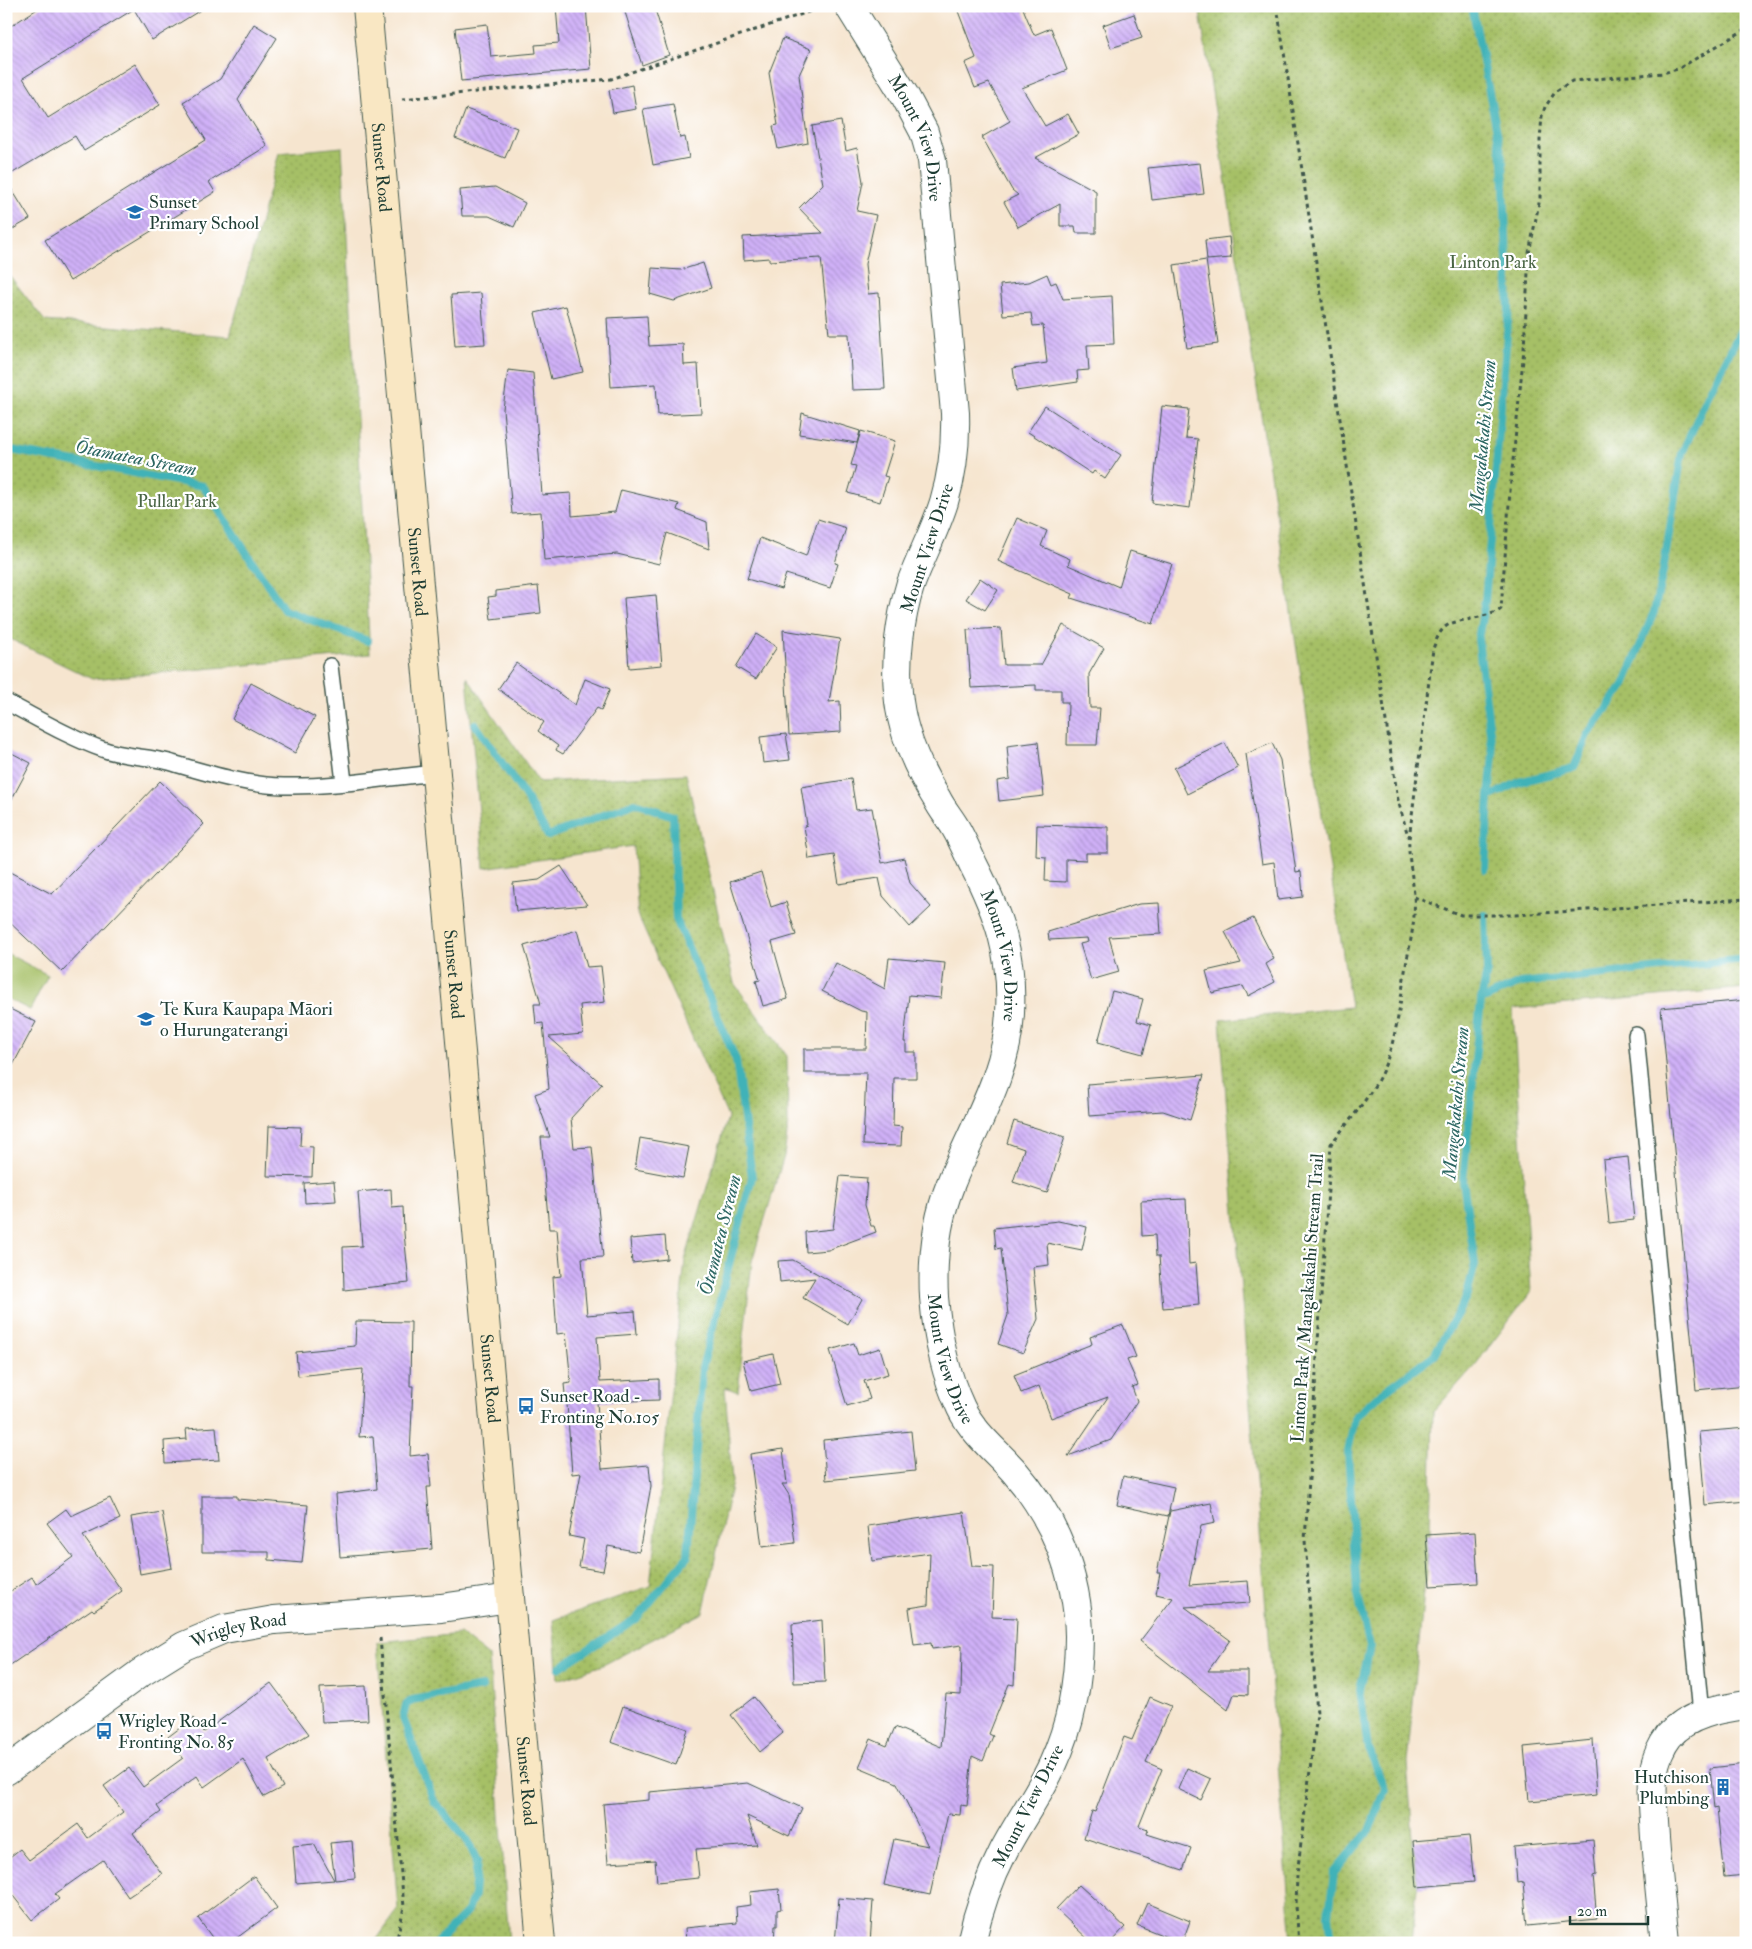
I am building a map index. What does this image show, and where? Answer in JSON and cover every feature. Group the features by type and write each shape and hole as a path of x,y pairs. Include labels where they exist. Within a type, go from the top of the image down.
{"main road":[{"name":"Sunset Road","path":"367,6 541,1943"}],"street":[{"name":"Mount View Drive","path":"849,6 905,96 924,132 932,160 955,413 956,448 951,473 943,504 910,588 901,625 897,662 898,694 904,729 915,761 955,826 990,898 1002,928 1009,977 1010,1015 1004,1052 994,1087 950,1184 939,1220 934,1296 948,1374 962,1409 974,1428 1017,1475 1049,1520 1061,1548 1075,1591 1079,1637 1075,1689 1067,1727 1053,1764 1002,1854 977,1912 971,1943"},
{"name":"Wrigley Road","path":"6,1771 139,1674 184,1646 224,1629 274,1620 440,1608 510,1598"},
{"path":"1665,1943 1655,1846 1654,1770 1669,1736 1684,1724 1702,1714 1746,1705"}],"lane":[{"path":"330,666 344,782"},
{"path":"6,702 68,734 116,753 155,758 238,782 285,786 435,773"},
{"path":"1636,1034 1702,1714"}],"path":[{"path":"376,102 611,79 826,6"},
{"path":"1277,6 1398,800 1409,839"},
{"name":"Linton Park / Mangakakahi Stream Trail","path":"1299,1943 1296,1906 1297,1875 1317,1714 1305,1563 1305,1526 1331,1144 1363,1104 1381,1074 1398,1013 1411,933 1414,897 1408,855 1409,839 1433,649 1437,637 1443,629 1455,621 1497,612 1501,609 1524,348 1529,253 1540,198 1542,116 1545,107 1556,90 1572,81 1663,73 1678,69 1746,29"},
{"path":"1414,897 1461,915 1515,915 1746,899"},
{"path":"377,1612 404,1907 396,1943"}],"green space":[{"name":"Linton Park","path":"1199,6 1746,6 1746,988 1513,1009 1531,1292 1476,1364 1433,1412 1430,1532 1407,1763 1417,1887 1411,1943 1292,1943 1220,1020 1351,1007"},
{"name":"Pullar Park","path":"342,147 370,654 92,679 6,637 6,271 45,321 230,336 279,153"},
{"path":"467,677 539,782 686,774 734,983 787,1056 788,1126 784,1156 752,1261 738,1392 725,1387 732,1482 703,1613 603,1665 558,1680 553,1620 650,1586 685,1260 728,1117 638,916 633,846 484,868"},
{"path":"6,953 48,975 30,1010 6,998"},
{"path":"460,1634 489,1656 509,1943 374,1943 398,1910 377,1642"}],"building":[{"path":"42,6 207,6 152,40 134,9 23,78 48,118 135,64 160,105 84,151 75,136 6,177 6,29"},
{"path":"556,6 586,6 591,69 461,81 455,28 487,24 491,57 536,53 535,45 559,43"},
{"path":"623,6 654,6 669,55 642,65"},
{"path":"956,6 1022,6 1034,35 1051,28 1067,70 1022,88 1045,126 1068,114 1079,134 1035,158 1096,191 1096,233 1076,233 1075,226 1060,226 1060,204 1018,227 1004,202 1018,195 1012,190 982,137 1010,121 989,83 975,88 965,63 976,58"},
{"path":"1134,14 1142,38 1111,48 1103,25"},
{"path":"254,24 277,38 238,100 267,146 209,182 215,192 70,281 45,240 206,140 183,102 220,79"},
{"path":"783,38 811,49 799,75 808,143 778,149 773,126 778,125 769,73"},
{"path":"632,85 636,109 613,113 609,90"},
{"path":"673,104 680,138 685,137 689,158 653,165 643,109"},
{"path":"466,109 517,128 505,158 455,138"},
{"path":"841,121 846,151 857,148 863,182 857,211 876,215 865,264 868,294 879,293 885,389 852,390 849,334 829,334 821,258 769,261 769,258 744,260 743,237 823,233 799,208 823,184 812,126"},
{"path":"1200,163 1204,194 1152,200 1148,168"},
{"path":"6,180 30,219 6,233"},
{"path":"495,187 525,203 514,227 489,216 462,216 460,190"},
{"path":"1229,237 1231,258 1207,260 1205,240"},
{"path":"1206,260 1218,344 1187,348 1174,265"},
{"path":"703,263 711,288 674,301 650,294 652,268 681,270"},
{"path":"1047,274 1051,284 1056,282 1063,299 1112,296 1114,344 1087,345 1089,370 1077,371 1078,382 1016,391 1013,368 1047,363 1043,325 1033,326 1031,313 1003,315 1000,285 1029,282"},
{"path":"481,293 485,344 455,346 451,295"},
{"path":"566,306 583,372 551,379 535,313"},
{"path":"647,316 649,346 683,344 684,365 698,364 701,413 658,415 656,384 611,387 607,318"},
{"path":"508,370 533,373 542,495 571,493 572,516 615,512 621,490 679,504 677,510 707,522 709,549 667,533 659,564 617,554 544,560 541,512 512,514 503,409"},
{"path":"1045,406 1121,455 1105,479 1094,471 1092,474 1028,432"},
{"path":"1162,406 1189,409 1186,438 1198,439 1190,508 1152,503"},
{"path":"802,413 860,431 857,443 799,434"},
{"path":"861,431 895,441 884,476 888,477 880,502 848,493 856,466 851,465"},
{"path":"1017,518 1047,531 1041,546 1070,559 1068,565 1119,587 1130,551 1172,564 1153,624 1071,598 1073,594 998,561"},
{"path":"818,519 846,528 835,563 838,564 830,588 786,574 781,589 747,579 760,538 806,556"},
{"path":"980,578 998,590 985,610 966,599"},
{"path":"538,586 541,613 491,619 488,597 496,596 496,591"},
{"path":"656,595 662,665 629,668 624,598"},
{"path":"1063,625 1104,648 1089,674 1090,708 1100,708 1097,745 1067,745 1068,702 1061,702 1061,690 1036,690 1036,685 971,688 967,630 1001,628 1004,665 1041,665"},
{"path":"783,630 840,639 829,702 840,701 841,732 789,735"},
{"path":"756,634 777,647 756,679 736,667"},
{"path":"516,663 575,705 585,679 610,689 601,710 597,708 563,754 556,750 558,746 538,731 544,722 498,689"},
{"path":"251,683 315,717 295,753 232,719"},
{"path":"786,734 790,760 763,763 760,737"},
{"path":"1038,742 1044,796 999,801 997,781 1010,779 1007,746"},
{"path":"1225,743 1238,768 1187,794 1174,768"},
{"path":"1272,743 1280,760 1296,872 1301,871 1303,897 1278,900 1274,862 1262,864 1246,754"},
{"path":"6,750 31,763 6,810"},
{"path":"851,779 856,810 872,808 882,863 904,858 910,883 931,907 910,927 883,896 879,878 839,884 834,855 809,859 804,826 807,825 801,787"},
{"path":"160,781 204,824 62,972 6,919 6,870 52,894"},
{"path":"1037,825 1108,827 1108,853 1086,853 1086,860 1066,859 1066,882 1045,881 1046,857 1036,856"},
{"path":"561,866 587,905 516,911 513,883 539,880"},
{"path":"761,872 771,907 786,902 796,935 772,942 788,999 763,1006 756,981 760,980 730,882"},
{"path":"1159,903 1161,934 1109,937 1119,972 1091,980 1080,944 1088,942 1087,938 1049,940 1048,932 1139,904"},
{"path":"1253,918 1274,959 1266,964 1275,982 1248,996 1243,986 1212,993 1206,971 1241,963 1225,932"},
{"path":"577,930 587,967 601,966 605,1002 580,1005 583,1034 549,1037 602,1084 571,1118 574,1148 592,1147 603,1257 582,1258 587,1315 635,1311 637,1334 597,1337 600,1382 659,1379 659,1400 597,1402 602,1469 649,1465 651,1486 639,1552 608,1546 603,1571 579,1567 584,1539 569,1536 581,1473 572,1474 564,1384 571,1383 566,1333 557,1334 553,1277 561,1276 557,1229 549,1229 541,1137 550,1137 535,1094 549,1089 543,1023 536,1024 534,1004 541,1004 524,946"},
{"path":"889,958 945,963 941,998 909,995 904,1042 906,1042 906,1052 916,1052 916,1078 894,1078 893,1126 902,1127 901,1146 863,1145 866,1073 804,1073 804,1049 866,1049 867,1012 861,1011 822,991 836,963 885,989"},
{"path":"1112,991 1143,999 1137,1021 1151,1025 1143,1054 1098,1042"},
{"path":"1746,1000 1746,1385 1696,1390 1661,1008"},
{"path":"6,1007 36,1022 6,1078"},
{"path":"1204,1075 1190,1120 1163,1111 1089,1116 1087,1084"},
{"path":"1014,1121 1065,1137 1047,1193 1013,1182 1024,1149 1007,1143"},
{"path":"269,1126 301,1127 300,1146 313,1147 312,1177 267,1176"},
{"path":"640,1138 689,1147 683,1178 635,1169"},
{"path":"1628,1157 1634,1220 1609,1223 1603,1160"},
{"path":"840,1176 867,1178 865,1205 871,1226 874,1226 876,1232 828,1250 806,1252 805,1232 833,1229"},
{"path":"334,1181 336,1201 305,1203 304,1183"},
{"path":"391,1189 392,1208 403,1207 409,1283 344,1290 343,1247 362,1246 358,1192"},
{"path":"1186,1199 1189,1264 1196,1263 1199,1305 1163,1308 1159,1256 1156,1256 1155,1235 1142,1236 1141,1201"},
{"path":"1058,1221 1087,1227 1082,1250 1047,1243 1049,1265 1033,1267 1038,1319 1023,1353 998,1344 1008,1315 1001,1248 996,1249 994,1228"},
{"path":"665,1236 667,1259 632,1263 630,1239"},
{"path":"793,1260 862,1299 848,1324 803,1298 815,1278 780,1282 778,1261"},
{"path":"356,1321 411,1322 410,1386 413,1386 410,1456 428,1454 431,1487 427,1487 432,1549 340,1557 336,1494 377,1489 373,1436 359,1437 363,1369 298,1376 296,1352 355,1346"},
{"path":"1123,1325 1136,1357 1127,1360 1138,1385 1132,1387 1137,1401 1111,1440 1068,1456 1108,1397 1051,1418 1039,1386 1021,1393 1014,1375 1092,1344 1090,1337"},
{"path":"854,1343 858,1355 880,1348 888,1374 864,1381 870,1399 847,1406 830,1350"},
{"path":"773,1354 780,1384 751,1391 743,1361"},
{"path":"216,1427 219,1460 165,1463 164,1441 187,1439 186,1429"},
{"path":"1746,1428 1746,1501 1705,1505 1699,1432"},
{"path":"911,1431 915,1471 826,1480 823,1440"},
{"path":"783,1449 787,1484 782,1484 789,1495 795,1543 762,1547 750,1454"},
{"path":"1123,1476 1174,1487 1168,1516 1117,1505"},
{"path":"202,1496 237,1496 237,1499 308,1505 302,1563 269,1560 269,1552 202,1552"},
{"path":"110,1498 120,1519 83,1536 122,1591 94,1611 92,1609 6,1668 6,1594 32,1577 36,1584 73,1557 47,1523 66,1509 71,1516"},
{"path":"1211,1503 1215,1523 1201,1526 1189,1585 1248,1581 1250,1603 1185,1607 1230,1640 1208,1671 1248,1671 1248,1695 1234,1694 1228,1710 1140,1641 1173,1598 1156,1594 1160,1573 1157,1573 1170,1511"},
{"path":"162,1512 172,1568 140,1574 131,1517"},
{"path":"964,1512 972,1566 994,1567 992,1617 1017,1618 1014,1685 1009,1684 989,1734 993,1736 983,1761 972,1756 967,1806 961,1805 960,1815 948,1814 930,1895 884,1885 894,1839 928,1846 897,1783 859,1767 871,1739 887,1746 895,1727 941,1747 946,1694 961,1695 962,1645 932,1649 931,1643 914,1645 909,1608 928,1605 930,1553 872,1561 868,1526"},
{"path":"1475,1532 1478,1583 1430,1586 1426,1535"},
{"path":"822,1620 825,1682 794,1683 792,1624"},
{"path":"271,1683 309,1734 268,1759 283,1787 264,1797 243,1759 204,1787 197,1776 157,1806 161,1812 133,1833 162,1874 128,1897 103,1860 55,1894 59,1899 32,1920 6,1887 6,1860 20,1849 29,1860 78,1824 88,1838 123,1812 104,1786 129,1768 143,1787 183,1758 168,1737 193,1718 204,1732"},
{"path":"366,1686 368,1720 322,1722 320,1688"},
{"path":"754,1697 783,1733 760,1752 731,1715"},
{"path":"1150,1697 1171,1706 1146,1762 1162,1769 1139,1826 1148,1829 1147,1834 1191,1848 1183,1870 1084,1838 1092,1811 1095,1812 1124,1737 1132,1740"},
{"path":"623,1706 688,1729 676,1765 611,1742"},
{"path":"1593,1740 1597,1795 1529,1801 1524,1747"},
{"path":"1746,1764 1746,1875 1724,1877 1717,1808 1714,1809 1710,1768"},
{"path":"1187,1768 1211,1779 1201,1800 1178,1789"},
{"path":"748,1783 802,1808 789,1836 747,1816 757,1845 696,1849 699,1878 657,1882 655,1860 608,1863 603,1804 649,1800 649,1792"},
{"path":"1469,1836 1474,1882 1417,1887 1413,1841"},
{"path":"1593,1840 1596,1875 1593,1876 1597,1919 1527,1926 1523,1882 1517,1883 1514,1847"},
{"path":"352,1841 355,1878 335,1880 330,1843"},
{"path":"314,1844 334,1880 296,1883 293,1846"},
{"path":"254,1876 277,1908 230,1943 216,1943 198,1918"},
{"path":"1079,1885 1125,1927 1110,1943 1092,1943 1056,1909"},
{"path":"779,1889 781,1909 777,1910 774,1943 686,1943 685,1928 737,1923 736,1907 751,1905 750,1892"},
{"path":"839,1898 873,1901 870,1943 835,1943"},
{"path":"1147,1903 1190,1921 1182,1943 1137,1925"}],"waterway":[{"name":"Mangakakahi Stream","path":"1472,6 1503,162 1509,309 1485,601 1478,639 1493,755 1485,869"},
{"path":"1489,797 1519,782 1574,768 1587,735 1624,685 1654,612 1663,571 1682,453 1709,393 1746,320"},
{"name":"Ōtamatea Stream","path":"6,449 203,486 284,610 368,641"},
{"name":"Ōtamatea Stream","path":"475,724 525,796 548,836 635,803 673,816 676,919 736,1060 752,1177 702,1368 688,1556 637,1618 559,1668"},
{"name":"Mangakakahi Stream","path":"1332,1943 1329,1915 1334,1873 1369,1831 1385,1789 1368,1748 1360,1690 1370,1647 1357,1591 1348,1452 1355,1417 1382,1393 1434,1355 1466,1298 1475,1264 1463,1181 1481,1000 1487,971 1485,915"},
{"path":"1481,1000 1520,983 1746,959"},
{"name":"Ōtamatea Stream","path":"436,1943 468,1911 474,1895 477,1861 467,1840 434,1801 403,1718 406,1705 412,1700 482,1687"}],"place":[{"name":"Sunset Primary School","path":"135,212"},
{"name":"Te Kura Kaupapa Māori o Hurungaterangi","path":"146,1019"},
{"name":"Sunset Road - Fronting No.105","path":"526,1406"},
{"name":"Wrigley Road - Fronting No. 85","path":"104,1731"},
{"name":"Hutchison Plumbing","path":"1723,1787"}]}
